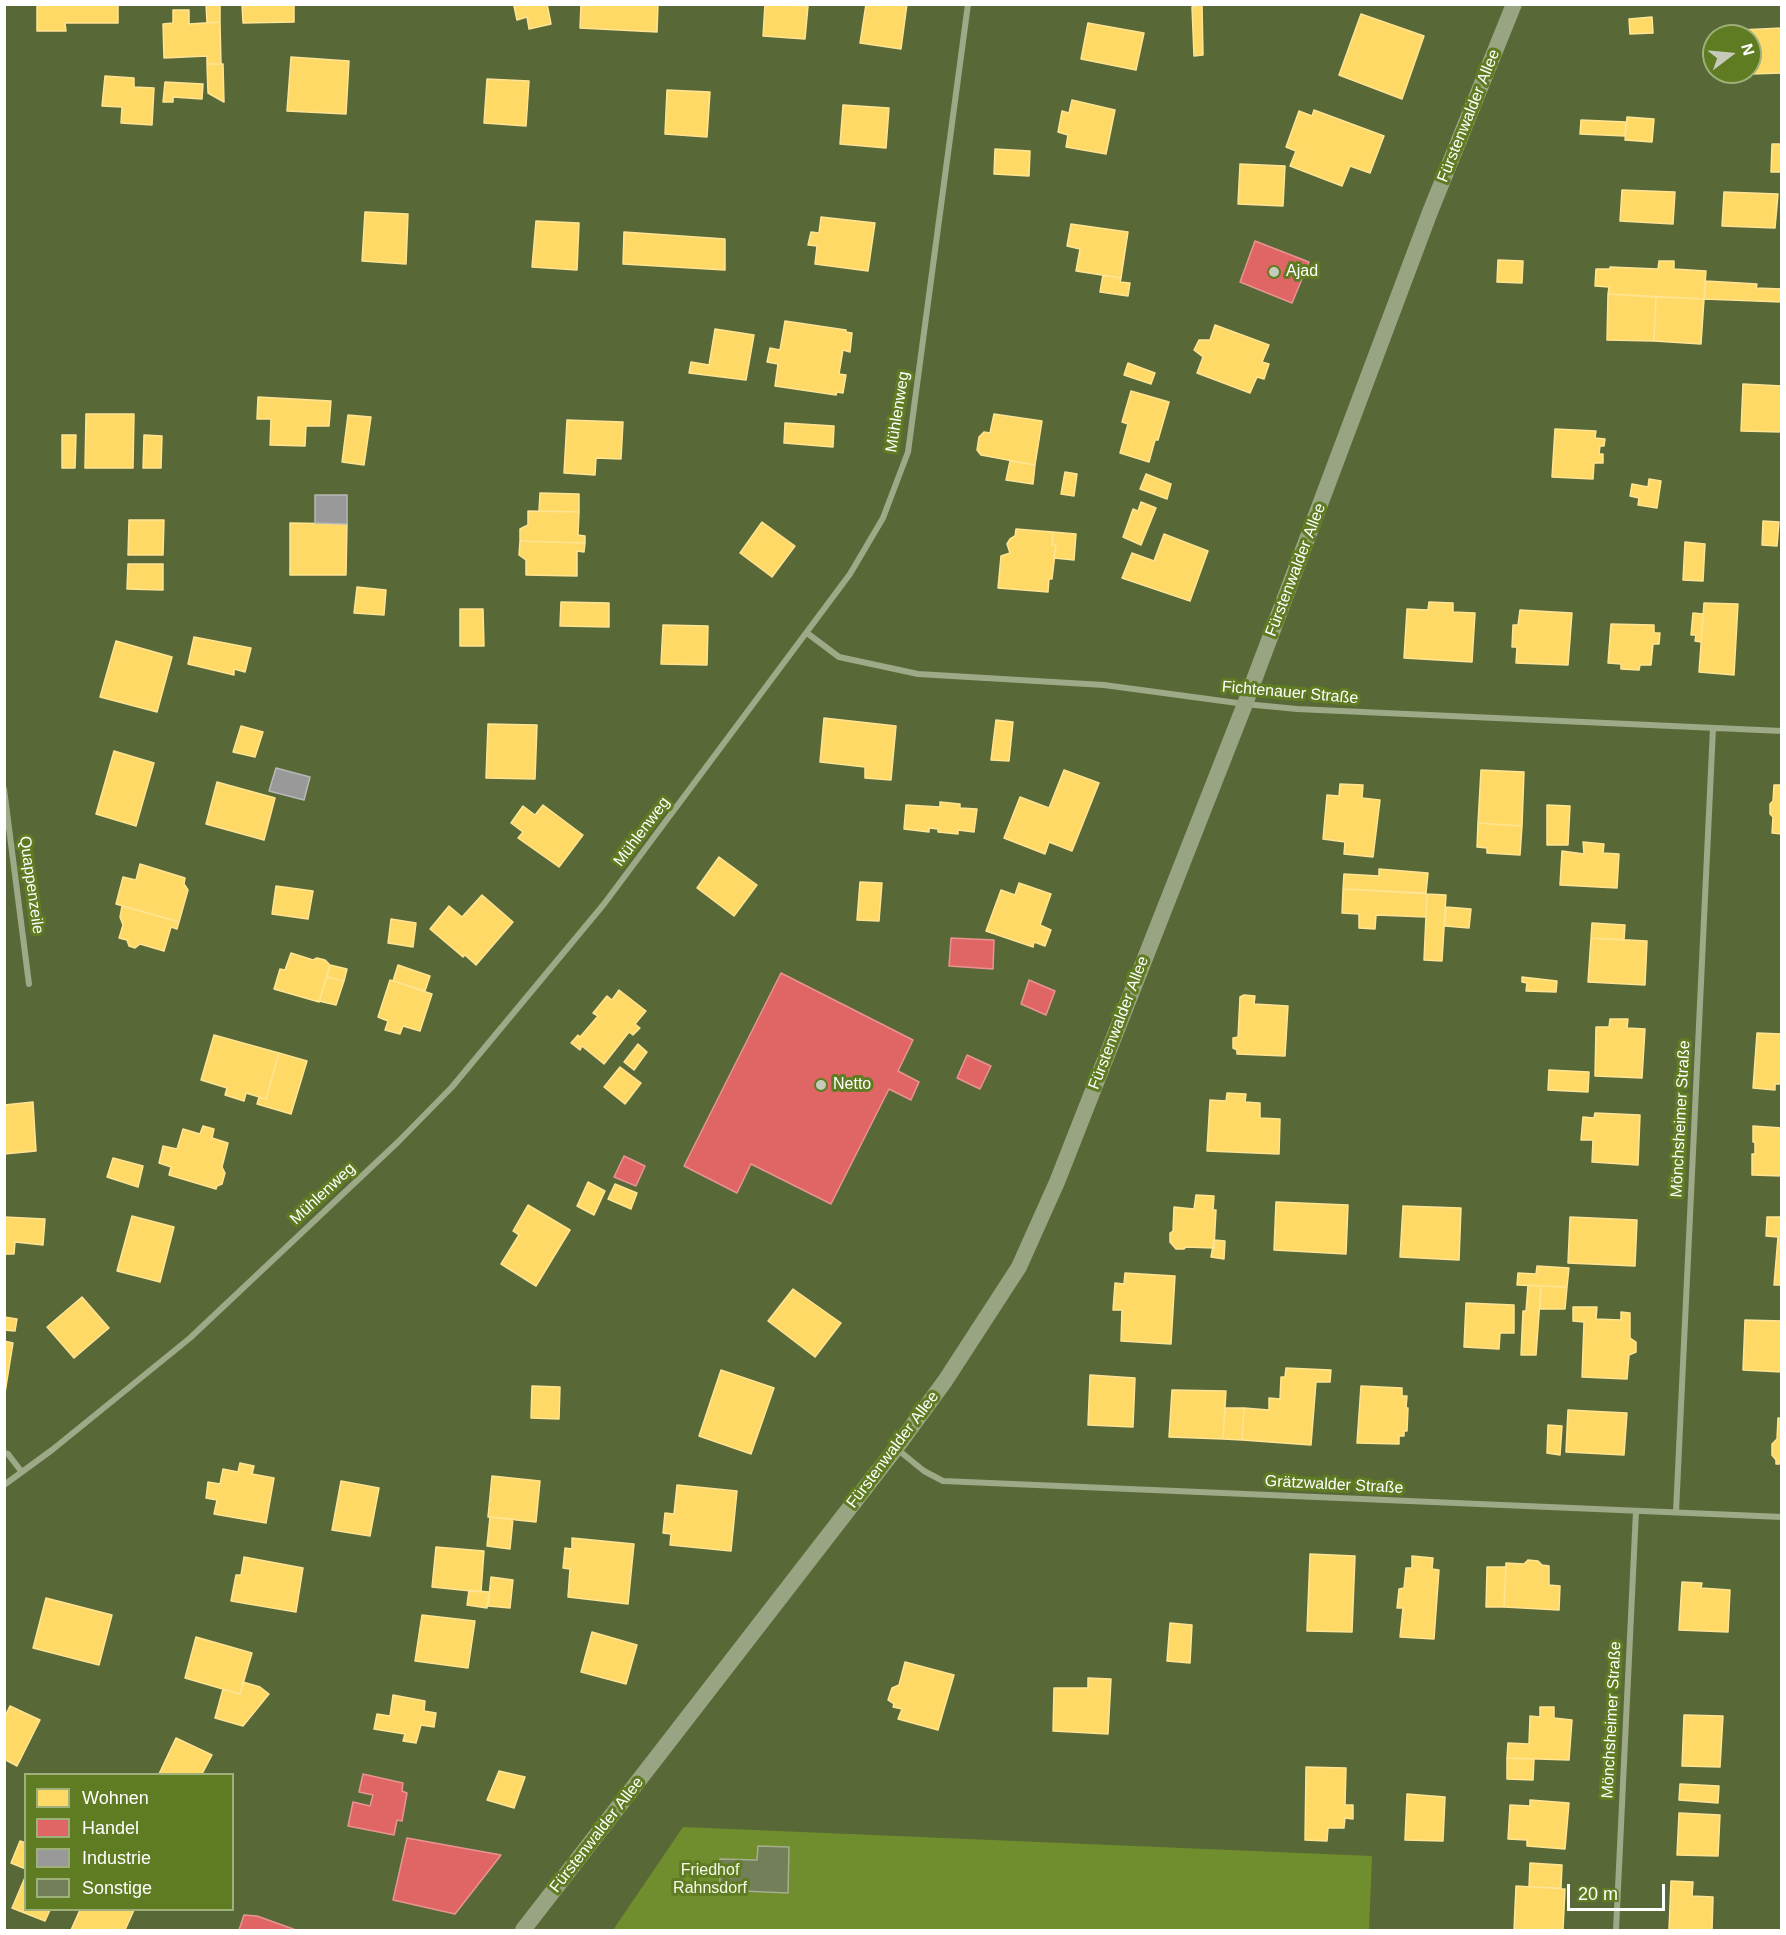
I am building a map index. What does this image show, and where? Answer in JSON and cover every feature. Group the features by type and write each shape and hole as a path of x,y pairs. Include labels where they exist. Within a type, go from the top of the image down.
{"main road":[{"name":"Fürstenwalder Allee","path":"523,1930 896,1448 945,1381 1019,1267 1058,1182 1245,705 1430,212 1514,4"}],"street":[{"name":"Mühlenweg","path":"4,1485 52,1450 190,1338 398,1142 452,1087 604,904 850,574 883,518 908,452 968,4"},
{"name":"Fichtenauer Straße","path":"807,633 839,657 918,674 1104,685 1245,705 1297,709 1782,731"},
{"name":"Mönchsheimer Straße","path":"1676,1512 1713,728"},
{"name":"Quappenzeile","path":"4,789 29,984"},
{"name":"Grätzwalder Straße","path":"896,1448 924,1471 943,1481 1782,1517"},
{"path":"4,1454 8,1454 21,1471"},
{"name":"Mönchsheimer Straße","path":"1616,1930 1636,1511"}],"green space":[{"name":"Friedhof Rahnsdorf","path":"683,1827 1372,1856 1369,1930 613,1930"}],"building: Wohnen":[{"path":"37,4 118,4 118,23 65,23 66,31 37,31"},
{"path":"206,4 220,4 220,22 207,23"},
{"path":"242,4 294,4 294,22 243,23"},
{"path":"547,4 551,24 529,29 527,17 517,20 514,6"},
{"path":"581,4 658,4 657,32 580,28"},
{"path":"765,4 808,6 805,39 763,36"},
{"path":"866,4 907,4 901,49 860,43"},
{"path":"1202,4 1203,55 1194,56 1192,7"},
{"path":"173,10 189,10 189,24 220,22 221,64 207,64 207,56 164,58 163,24 173,23"},
{"path":"1361,14 1424,36 1402,99 1339,75"},
{"path":"1652,17 1653,33 1630,34 1629,19"},
{"path":"1088,23 1144,33 1136,70 1081,59"},
{"path":"1782,28 1782,73 1762,74 1762,29"},
{"path":"291,57 349,61 346,114 287,111"},
{"path":"207,64 223,64 224,102 208,93"},
{"path":"105,76 134,78 134,87 154,88 152,125 121,123 122,107 102,106"},
{"path":"487,79 529,81 526,126 484,123"},
{"path":"165,82 203,84 202,99 173,97 173,102 163,102"},
{"path":"667,90 710,92 707,137 665,134"},
{"path":"1072,100 1115,110 1106,154 1066,147 1068,135 1058,132 1062,111 1069,113"},
{"path":"843,105 889,108 886,148 840,144"},
{"path":"1314,110 1384,136 1370,173 1350,166 1342,186 1290,166 1296,151 1286,147 1299,111 1312,116"},
{"path":"1627,117 1654,119 1652,142 1625,140"},
{"path":"1581,120 1626,122 1625,136 1580,134"},
{"path":"1772,144 1782,144 1782,172 1771,172"},
{"path":"995,149 1030,151 1029,176 994,174"},
{"path":"1240,164 1285,166 1283,206 1238,204"},
{"path":"1622,190 1675,192 1673,224 1620,221"},
{"path":"1724,192 1778,194 1775,228 1722,226"},
{"path":"365,212 408,214 406,264 362,261"},
{"path":"821,217 875,223 868,271 815,264 817,246 808,245 811,232 819,233"},
{"path":"536,221 579,223 577,270 532,267"},
{"path":"1071,224 1128,232 1121,278 1076,271 1080,249 1067,246"},
{"path":"624,232 725,239 725,270 623,264"},
{"path":"1498,260 1523,261 1522,283 1497,282"},
{"path":"1659,261 1674,261 1674,269 1706,271 1704,299 1608,294 1609,287 1595,286 1596,269 1610,269 1610,267 1658,269"},
{"path":"1103,275 1121,278 1120,282 1130,283 1128,296 1100,292"},
{"path":"1706,281 1757,284 1756,288 1782,289 1782,302 1704,299"},
{"path":"1608,294 1656,297 1654,341 1607,340"},
{"path":"1656,297 1704,299 1701,344 1654,341"},
{"path":"785,321 846,330 852,333 850,352 843,350 839,374 846,375 843,393 837,392 836,395 775,386 778,364 767,362 770,348 780,350"},
{"path":"1215,325 1269,345 1262,362 1269,364 1264,379 1257,377 1250,393 1197,373 1203,357 1194,350 1199,340 1210,340"},
{"path":"715,329 754,335 746,380 689,373 691,362 709,365"},
{"path":"1128,363 1155,373 1151,384 1124,375"},
{"path":"1743,384 1782,386 1782,432 1741,431"},
{"path":"1131,391 1169,402 1149,462 1120,453 1128,424 1122,422"},
{"path":"258,397 331,401 329,426 306,426 305,446 270,445 271,419 257,419"},
{"path":"86,414 134,414 133,468 85,468"},
{"path":"994,414 1042,421 1035,465 981,455 977,450 979,437 984,432 990,433"},
{"path":"348,415 371,417 364,465 342,462"},
{"path":"567,420 623,422 621,459 596,458 595,475 564,473"},
{"path":"785,423 834,426 833,447 784,443"},
{"path":"1555,429 1596,431 1595,438 1605,439 1604,446 1600,446 1599,454 1603,454 1603,463 1594,463 1593,479 1552,477"},
{"path":"62,435 76,435 75,468 62,468"},
{"path":"144,435 162,436 161,468 143,468"},
{"path":"1010,461 1035,465 1033,484 1006,480"},
{"path":"1065,472 1077,474 1074,496 1061,494"},
{"path":"1146,474 1171,484 1167,499 1140,489"},
{"path":"1649,479 1661,481 1657,508 1638,505 1639,498 1630,496 1632,484 1648,487"},
{"path":"540,493 579,494 579,512 539,511"},
{"path":"1141,502 1156,508 1141,545 1123,537 1133,509 1138,511"},
{"path":"528,511 579,512 578,535 585,536 585,543 520,541 520,529 528,525"},
{"path":"129,520 164,520 163,555 128,555"},
{"path":"1763,521 1779,522 1777,546 1762,545"},
{"path":"762,522 795,546 772,577 740,553"},
{"path":"290,523 347,524 346,575 290,575"},
{"path":"1016,529 1053,532 1052,545 1056,545 1048,592 998,588 1001,556 1010,553 1007,544 1015,536"},
{"path":"1053,532 1076,534 1074,560 1054,558 1056,545 1052,545"},
{"path":"1164,534 1208,551 1190,601 1122,578 1132,553 1154,561"},
{"path":"520,541 585,543 584,552 577,551 577,576 526,575 526,560 519,555"},
{"path":"1685,542 1705,544 1703,581 1683,580"},
{"path":"128,564 163,564 163,590 127,589"},
{"path":"357,587 386,590 384,615 354,613"},
{"path":"561,602 609,603 609,627 560,626"},
{"path":"1429,602 1453,603 1453,612 1475,613 1472,662 1404,658 1407,609 1428,610"},
{"path":"1704,603 1738,604 1734,675 1699,672"},
{"path":"460,609 483,609 484,646 460,646"},
{"path":"1520,610 1572,613 1568,665 1516,663 1517,647 1512,647 1513,625 1518,625"},
{"path":"1693,613 1703,614 1701,642 1695,641 1696,635 1691,635"},
{"path":"1611,624 1654,625 1654,633 1660,633 1659,644 1653,644 1651,665 1640,665 1639,670 1621,669 1621,664 1608,663"},
{"path":"663,625 708,626 707,665 661,664"},
{"path":"194,637 251,648 245,672 234,669 234,675 188,664"},
{"path":"116,641 172,657 157,712 100,697"},
{"path":"824,718 896,726 891,780 865,778 865,767 820,762"},
{"path":"996,720 1013,722 1009,761 991,760"},
{"path":"488,724 537,725 535,779 486,778"},
{"path":"241,726 263,732 255,757 233,752"},
{"path":"114,751 154,763 136,826 96,814"},
{"path":"1064,770 1099,783 1072,851 1049,842 1045,854 1004,838 1020,797 1049,808"},
{"path":"1481,770 1524,772 1522,826 1478,823"},
{"path":"217,782 275,798 264,840 206,824"},
{"path":"1340,784 1363,785 1362,798 1380,800 1373,857 1344,854 1345,842 1323,839 1327,795 1339,796"},
{"path":"1774,785 1782,785 1782,834 1772,833 1773,817 1770,814 1770,804 1773,801"},
{"path":"940,802 960,804 960,808 977,809 974,832 958,830 958,834 938,832 938,829 929,828 929,832 904,829 906,805 940,807"},
{"path":"543,805 583,835 559,867 518,838 523,832 511,823 523,806 535,815"},
{"path":"1547,805 1570,806 1568,845 1547,845"},
{"path":"1478,823 1522,826 1520,855 1487,853 1487,848 1477,847"},
{"path":"1583,842 1604,844 1603,853 1619,854 1617,888 1560,885 1562,851 1584,854"},
{"path":"719,857 757,885 734,916 697,888"},
{"path":"140,864 185,878 184,884 188,890 179,922 116,904 123,877 136,880"},
{"path":"1379,869 1428,873 1426,893 1343,889 1344,874 1379,876"},
{"path":"860,882 882,883 879,921 857,920"},
{"path":"1019,883 1051,894 1040,925 1051,930 1045,946 1034,942 1033,947 986,931 1001,890 1015,895"},
{"path":"276,886 313,891 308,919 272,914"},
{"path":"1343,889 1427,894 1426,917 1376,915 1375,929 1359,928 1359,914 1342,913"},
{"path":"1427,894 1446,895 1442,961 1424,960"},
{"path":"482,895 513,922 476,965 430,929 449,906 462,917"},
{"path":"122,906 179,922 177,929 171,927 164,951 140,944 135,948 129,946 127,940 119,938 123,925 120,917"},
{"path":"1446,907 1471,909 1469,928 1445,926"},
{"path":"391,919 416,923 413,947 388,943"},
{"path":"1592,923 1625,925 1624,940 1591,938"},
{"path":"1591,938 1647,941 1645,985 1588,982"},
{"path":"291,953 313,960 317,958 325,960 330,965 319,1002 274,989 280,969 285,970"},
{"path":"330,965 347,969 344,981 327,977"},
{"path":"398,965 430,976 425,991 393,981"},
{"path":"327,977 344,981 336,1005 319,1001"},
{"path":"1522,977 1557,981 1556,992 1526,991 1527,983 1522,982"},
{"path":"390,980 432,994 420,1031 403,1026 400,1034 385,1030 388,1021 378,1017"},
{"path":"619,990 646,1011 635,1024 640,1028 633,1035 629,1032 604,1064 582,1046 580,1050 571,1043 578,1035 580,1037 598,1016 593,1013 607,996 612,1000"},
{"path":"1255,996 1254,1004 1288,1006 1285,1056 1237,1054 1237,1050 1233,1048 1233,1038 1238,1037 1240,997"},
{"path":"1610,1019 1628,1019 1627,1028 1645,1029 1642,1078 1595,1076 1596,1027 1609,1027"},
{"path":"1757,1033 1782,1034 1782,1084 1775,1084 1775,1090 1753,1088"},
{"path":"214,1035 279,1053 266,1099 246,1093 244,1101 225,1095 227,1088 201,1080"},
{"path":"638,1044 647,1052 634,1070 624,1062"},
{"path":"279,1053 307,1061 291,1114 257,1104 259,1097 266,1099"},
{"path":"620,1067 641,1083 625,1104 604,1087"},
{"path":"1549,1070 1589,1072 1588,1092 1548,1090"},
{"path":"1227,1093 1246,1094 1245,1102 1260,1103 1260,1118 1280,1119 1279,1154 1207,1151 1210,1100 1226,1101"},
{"path":"33,1102 36,1151 4,1154 4,1105"},
{"path":"1595,1113 1640,1115 1638,1165 1592,1162 1593,1140 1581,1140 1583,1117 1594,1118"},
{"path":"203,1126 214,1129 212,1138 228,1143 222,1167 225,1173 222,1184 216,1189 169,1175 171,1167 159,1163 163,1146 177,1149 183,1129 200,1134"},
{"path":"1753,1126 1782,1128 1782,1176 1752,1175 1752,1154 1755,1154"},
{"path":"113,1158 143,1166 138,1187 107,1177"},
{"path":"588,1182 605,1191 594,1215 577,1206"},
{"path":"615,1184 637,1193 631,1209 608,1199"},
{"path":"1196,1195 1214,1196 1213,1210 1216,1210 1214,1248 1176,1249 1170,1242 1174,1207 1194,1209"},
{"path":"1276,1202 1348,1205 1346,1254 1274,1250"},
{"path":"528,1205 570,1230 536,1286 501,1264 519,1235 513,1231"},
{"path":"1403,1206 1461,1208 1459,1260 1400,1257"},
{"path":"132,1216 174,1227 160,1282 117,1271"},
{"path":"4,1217 45,1219 43,1245 15,1242 14,1254 4,1254"},
{"path":"1570,1217 1637,1220 1635,1266 1568,1263"},
{"path":"1767,1217 1782,1217 1782,1285 1774,1285 1778,1237 1766,1236"},
{"path":"1214,1240 1225,1241 1224,1259 1211,1257"},
{"path":"1537,1266 1569,1268 1567,1287 1517,1285 1518,1273 1536,1274"},
{"path":"1125,1273 1175,1276 1171,1344 1121,1341 1122,1310 1113,1310 1115,1283 1124,1284"},
{"path":"1528,1285 1541,1286 1536,1355 1521,1355 1523,1311 1526,1311"},
{"path":"1541,1286 1567,1287 1565,1309 1540,1309"},
{"path":"793,1289 841,1323 815,1357 768,1321"},
{"path":"82,1297 109,1328 74,1358 47,1327"},
{"path":"1466,1303 1514,1305 1514,1333 1500,1333 1499,1349 1464,1347"},
{"path":"1573,1307 1597,1307 1596,1319 1621,1320 1621,1312 1630,1313 1630,1338 1636,1342 1636,1352 1629,1355 1627,1379 1582,1377 1584,1322 1573,1321"},
{"path":"4,1317 17,1319 15,1331 4,1330"},
{"path":"1745,1320 1782,1321 1782,1372 1743,1370"},
{"path":"4,1341 13,1343 5,1393 4,1393"},
{"path":"1286,1368 1331,1370 1330,1382 1316,1382 1311,1445 1242,1440 1244,1408 1269,1410 1269,1398 1280,1399 1281,1377 1285,1377"},
{"path":"721,1370 774,1388 751,1454 699,1436"},
{"path":"1090,1375 1135,1378 1133,1427 1088,1425"},
{"path":"532,1386 560,1387 559,1419 531,1418"},
{"path":"1361,1386 1402,1388 1402,1396 1407,1396 1407,1431 1404,1431 1404,1436 1399,1436 1399,1444 1357,1443"},
{"path":"1172,1390 1226,1391 1223,1439 1169,1437"},
{"path":"1225,1408 1244,1408 1242,1440 1223,1439"},
{"path":"1568,1410 1627,1413 1624,1455 1566,1452"},
{"path":"1778,1418 1782,1418 1782,1464 1776,1464 1772,1455 1772,1444 1777,1439"},
{"path":"1548,1425 1562,1426 1560,1455 1547,1453"},
{"path":"240,1463 254,1466 252,1474 274,1478 266,1523 214,1514 217,1500 206,1498 208,1482 220,1484 223,1469 238,1472"},
{"path":"492,1476 540,1481 536,1522 488,1517"},
{"path":"341,1481 379,1488 370,1536 332,1530"},
{"path":"677,1485 737,1491 731,1551 670,1545 671,1534 663,1533 665,1513 674,1514"},
{"path":"490,1517 513,1519 510,1549 487,1546"},
{"path":"572,1538 634,1544 628,1604 568,1597 570,1569 563,1568 565,1548 572,1549"},
{"path":"436,1547 484,1551 481,1592 432,1587"},
{"path":"1310,1554 1355,1556 1352,1632 1307,1631"},
{"path":"1412,1556 1433,1558 1432,1569 1439,1570 1434,1639 1400,1637 1403,1608 1397,1608 1399,1589 1404,1588 1406,1568 1412,1568"},
{"path":"244,1557 303,1568 296,1612 231,1601 236,1575 241,1575"},
{"path":"1528,1560 1549,1566 1549,1585 1560,1586 1559,1610 1504,1607 1506,1563 1524,1564"},
{"path":"1487,1567 1506,1567 1504,1607 1486,1607"},
{"path":"491,1577 513,1580 510,1608 488,1606"},
{"path":"1682,1582 1702,1583 1701,1588 1730,1590 1728,1632 1679,1630"},
{"path":"469,1590 489,1592 487,1608 467,1605"},
{"path":"46,1598 112,1615 99,1665 33,1648"},
{"path":"422,1615 475,1621 468,1668 415,1661"},
{"path":"1170,1623 1192,1625 1190,1663 1167,1661"},
{"path":"592,1632 637,1645 626,1684 581,1672"},
{"path":"196,1637 252,1653 240,1694 185,1678"},
{"path":"905,1662 954,1675 938,1730 898,1719 902,1709 893,1707 894,1704 888,1700 892,1688 899,1685"},
{"path":"1088,1678 1111,1679 1108,1734 1053,1731 1054,1688 1088,1688"},
{"path":"243,1682 260,1687 269,1694 243,1726 215,1718 223,1689 240,1694"},
{"path":"393,1695 425,1701 424,1711 436,1713 434,1727 421,1725 416,1743 403,1741 405,1734 374,1729 377,1714 390,1716"},
{"path":"10,1706 40,1720 17,1766 4,1759 4,1718"},
{"path":"1540,1707 1554,1707 1554,1718 1572,1720 1569,1760 1507,1758 1508,1743 1529,1744 1530,1716 1540,1717"},
{"path":"1684,1715 1723,1716 1720,1767 1682,1766"},
{"path":"176,1738 212,1755 203,1773 159,1773"},
{"path":"1507,1758 1534,1759 1533,1780 1507,1779"},
{"path":"1306,1767 1346,1768 1345,1805 1353,1805 1353,1819 1345,1818 1344,1828 1328,1828 1327,1841 1305,1840"},
{"path":"499,1771 525,1777 514,1808 487,1800"},
{"path":"1680,1784 1719,1786 1718,1803 1679,1800"},
{"path":"1407,1794 1445,1797 1443,1841 1405,1840"},
{"path":"1530,1800 1569,1803 1565,1849 1527,1846 1527,1840 1508,1839 1510,1805 1530,1806"},
{"path":"1679,1813 1720,1815 1718,1856 1677,1855"},
{"path":"20,1841 24,1842 24,1868 11,1863"},
{"path":"1530,1863 1562,1865 1561,1888 1529,1887"},
{"path":"24,1880 24,1911 50,1911 45,1921 12,1908"},
{"path":"1671,1881 1693,1882 1692,1896 1713,1897 1712,1930 1669,1930"},
{"path":"1516,1886 1565,1889 1563,1930 1514,1930"},
{"path":"80,1911 134,1911 125,1930 71,1930"}],"building: Handel":[{"name":"Ajad","path":"1255,241 1309,262 1292,303 1240,282"},
{"path":"951,938 994,940 993,969 949,966"},
{"name":"Netto","path":"781,973 913,1040 898,1071 919,1082 911,1100 889,1089 831,1204 751,1164 737,1193 684,1166"},
{"path":"1029,980 1055,991 1046,1015 1021,1004"},
{"path":"967,1055 991,1066 980,1089 957,1078"},
{"path":"624,1156 645,1166 636,1186 614,1177"},
{"path":"363,1774 403,1783 402,1791 407,1793 402,1821 397,1820 394,1835 348,1826 353,1802 370,1806 373,1795 359,1792"},
{"path":"407,1838 501,1855 455,1914 393,1900"},
{"path":"244,1915 257,1916 296,1930 239,1930"}],"building: Industrie":[{"path":"315,495 347,495 347,524 315,523"},
{"path":"276,768 310,777 304,800 269,791"}],"building: Sonstige":[{"path":"758,1846 789,1847 788,1893 720,1890 720,1859 757,1860"}],"place":[{"name":"Ajad","path":"1274,272"},
{"name":"Netto","path":"821,1085"}]}
